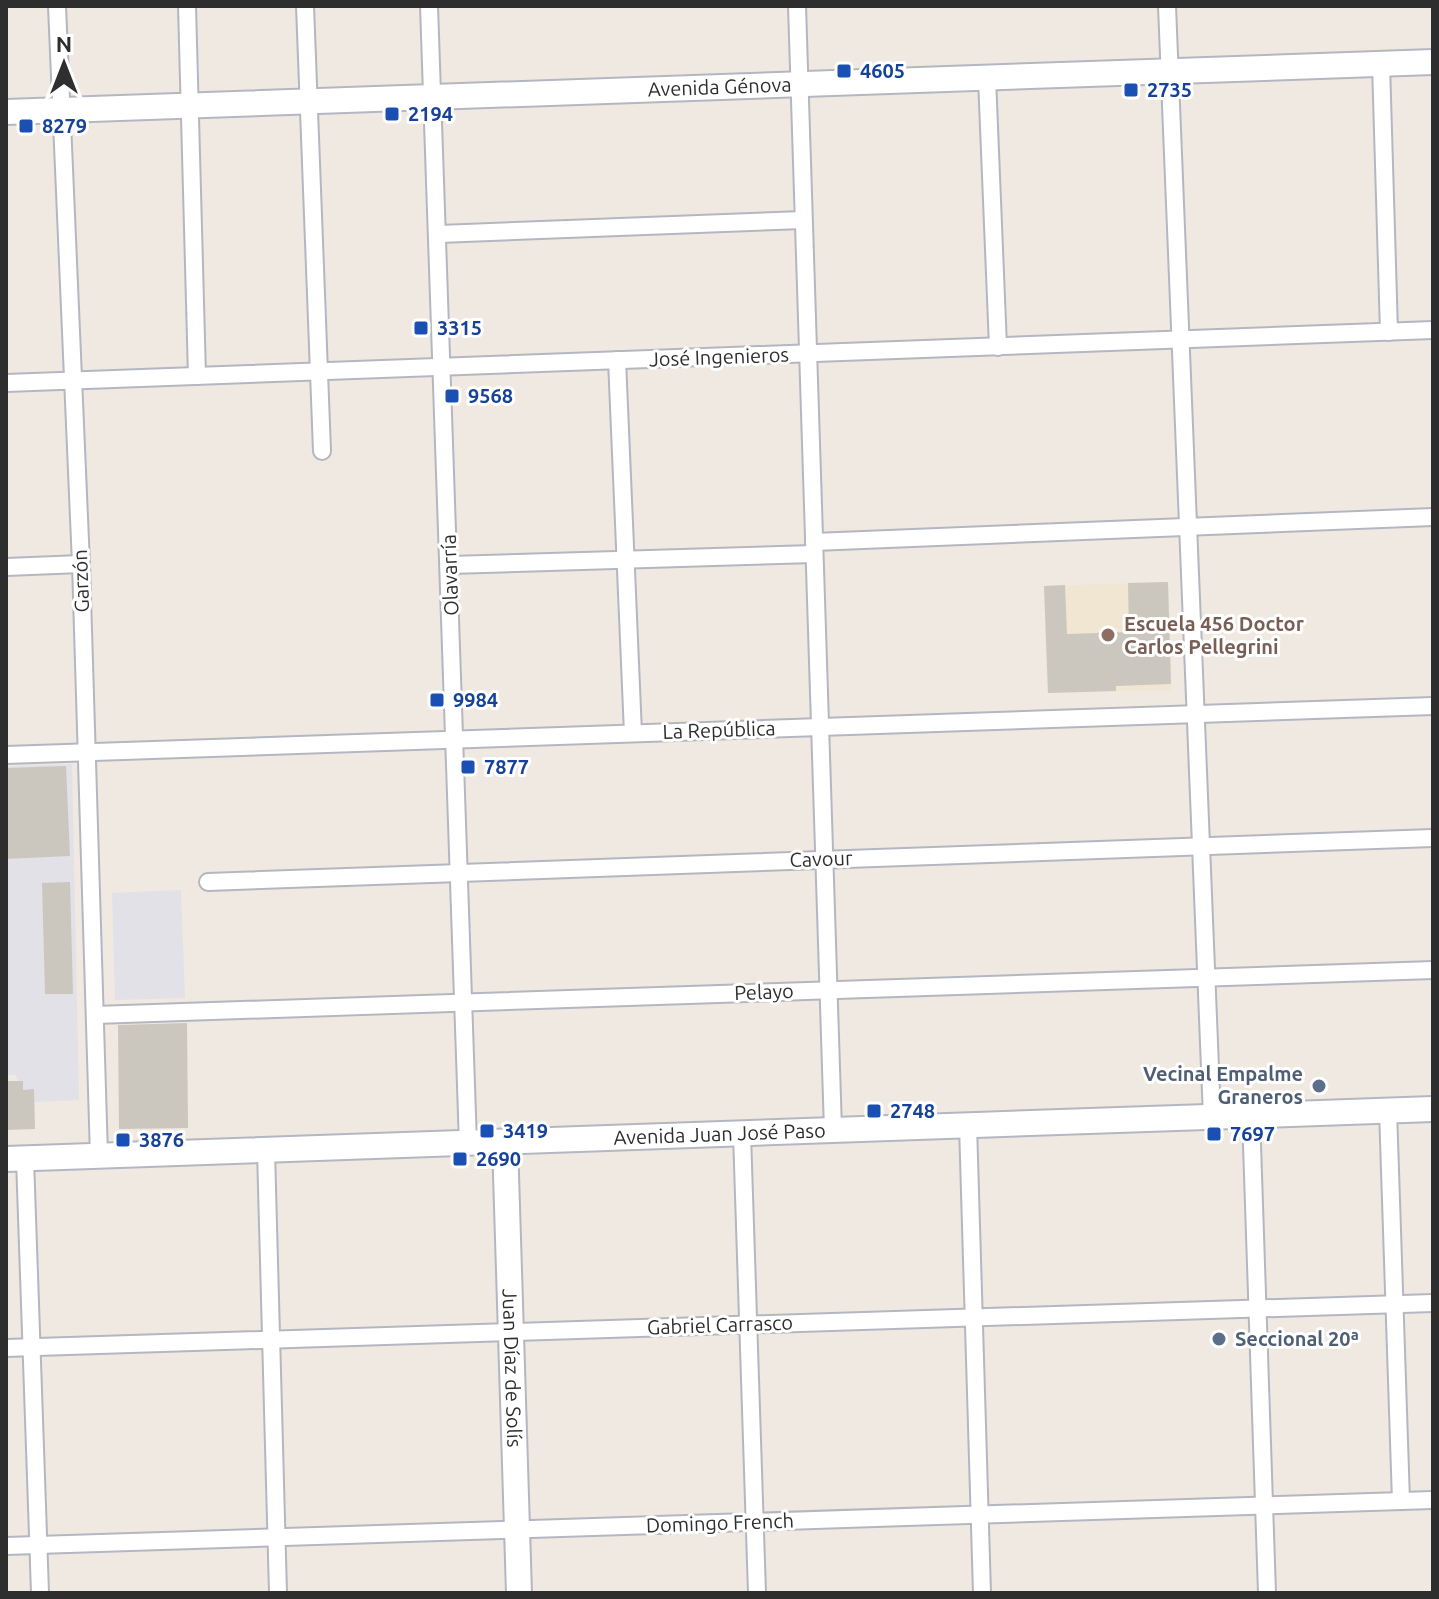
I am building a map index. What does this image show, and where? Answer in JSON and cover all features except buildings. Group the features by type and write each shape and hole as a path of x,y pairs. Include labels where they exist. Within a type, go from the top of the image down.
{"main road":[{"name":"Avenida Génova","path":"6,112 1433,62"},
{"name":"Avenida Juan José Paso","path":"16,1159 1433,1109"},
{"name":"Juan Díaz de Solís","path":"505,1142 519,1593"}],"street":[{"name":"Garzón","path":"57,6 81,564 99,1156"},
{"path":"187,6 197,376"},
{"path":"305,6 322,451"},
{"name":"Olavarría","path":"429,6 435,96 468,1144"},
{"path":"797,6 833,1130"},
{"path":"1167,6 1212,1117"},
{"path":"1381,64 1389,332"},
{"path":"987,78 998,347"},
{"path":"439,234 803,220"},
{"name":"José Ingenieros","path":"6,383 1433,330"},
{"path":"617,360 633,733"},
{"path":"450,565 626,560 1188,527 1433,517"},
{"path":"6,567 81,564"},
{"name":"La República","path":"6,755 1433,706"},
{"name":"Cavour","path":"208,882 1433,838"},
{"name":"Pelayo","path":"95,1015 463,1000 1433,970"},
{"path":"1388,1110 1401,1501"},
{"path":"1251,1115 1267,1593"},
{"path":"968,1125 982,1593"},
{"path":"742,1134 757,1593"},
{"path":"266,1151 278,1593"},
{"path":"16,1159 32,1347 40,1593"},
{"name":"Gabriel Carrasco","path":"6,1348 1433,1303"},
{"name":"Domingo French","path":"6,1546 1433,1500"}],"shaded area":[{"name":"Escuela 456 Doctor Carlos Pellegrini","path":"1168,582 1172,690 1047,693 1044,586"},
{"path":"72,764 79,1100 34,1102 34,1090 23,1090 15,1075 6,1075 6,766"},
{"path":"181,890 185,998 115,1000 112,893"}],"place":[{"name":"4605","path":"844,71"},
{"name":"2735","path":"1131,90"},
{"name":"2194","path":"392,114"},
{"name":"8279","path":"26,126"},
{"name":"3315","path":"421,328"},
{"name":"9568","path":"452,396"},
{"name":"Escuela 456 Doctor Carlos Pellegrini","path":"1108,635"},
{"name":"9984","path":"437,700"},
{"name":"7877","path":"468,767"},
{"name":"Vecinal Empalme Graneros","path":"1319,1086"},
{"name":"2748","path":"874,1111"},
{"name":"3419","path":"487,1131"},
{"name":"7697","path":"1214,1134"},
{"name":"3876","path":"123,1140"},
{"name":"2690","path":"460,1159"},
{"name":"Seccional 20ª","path":"1219,1339"}]}
